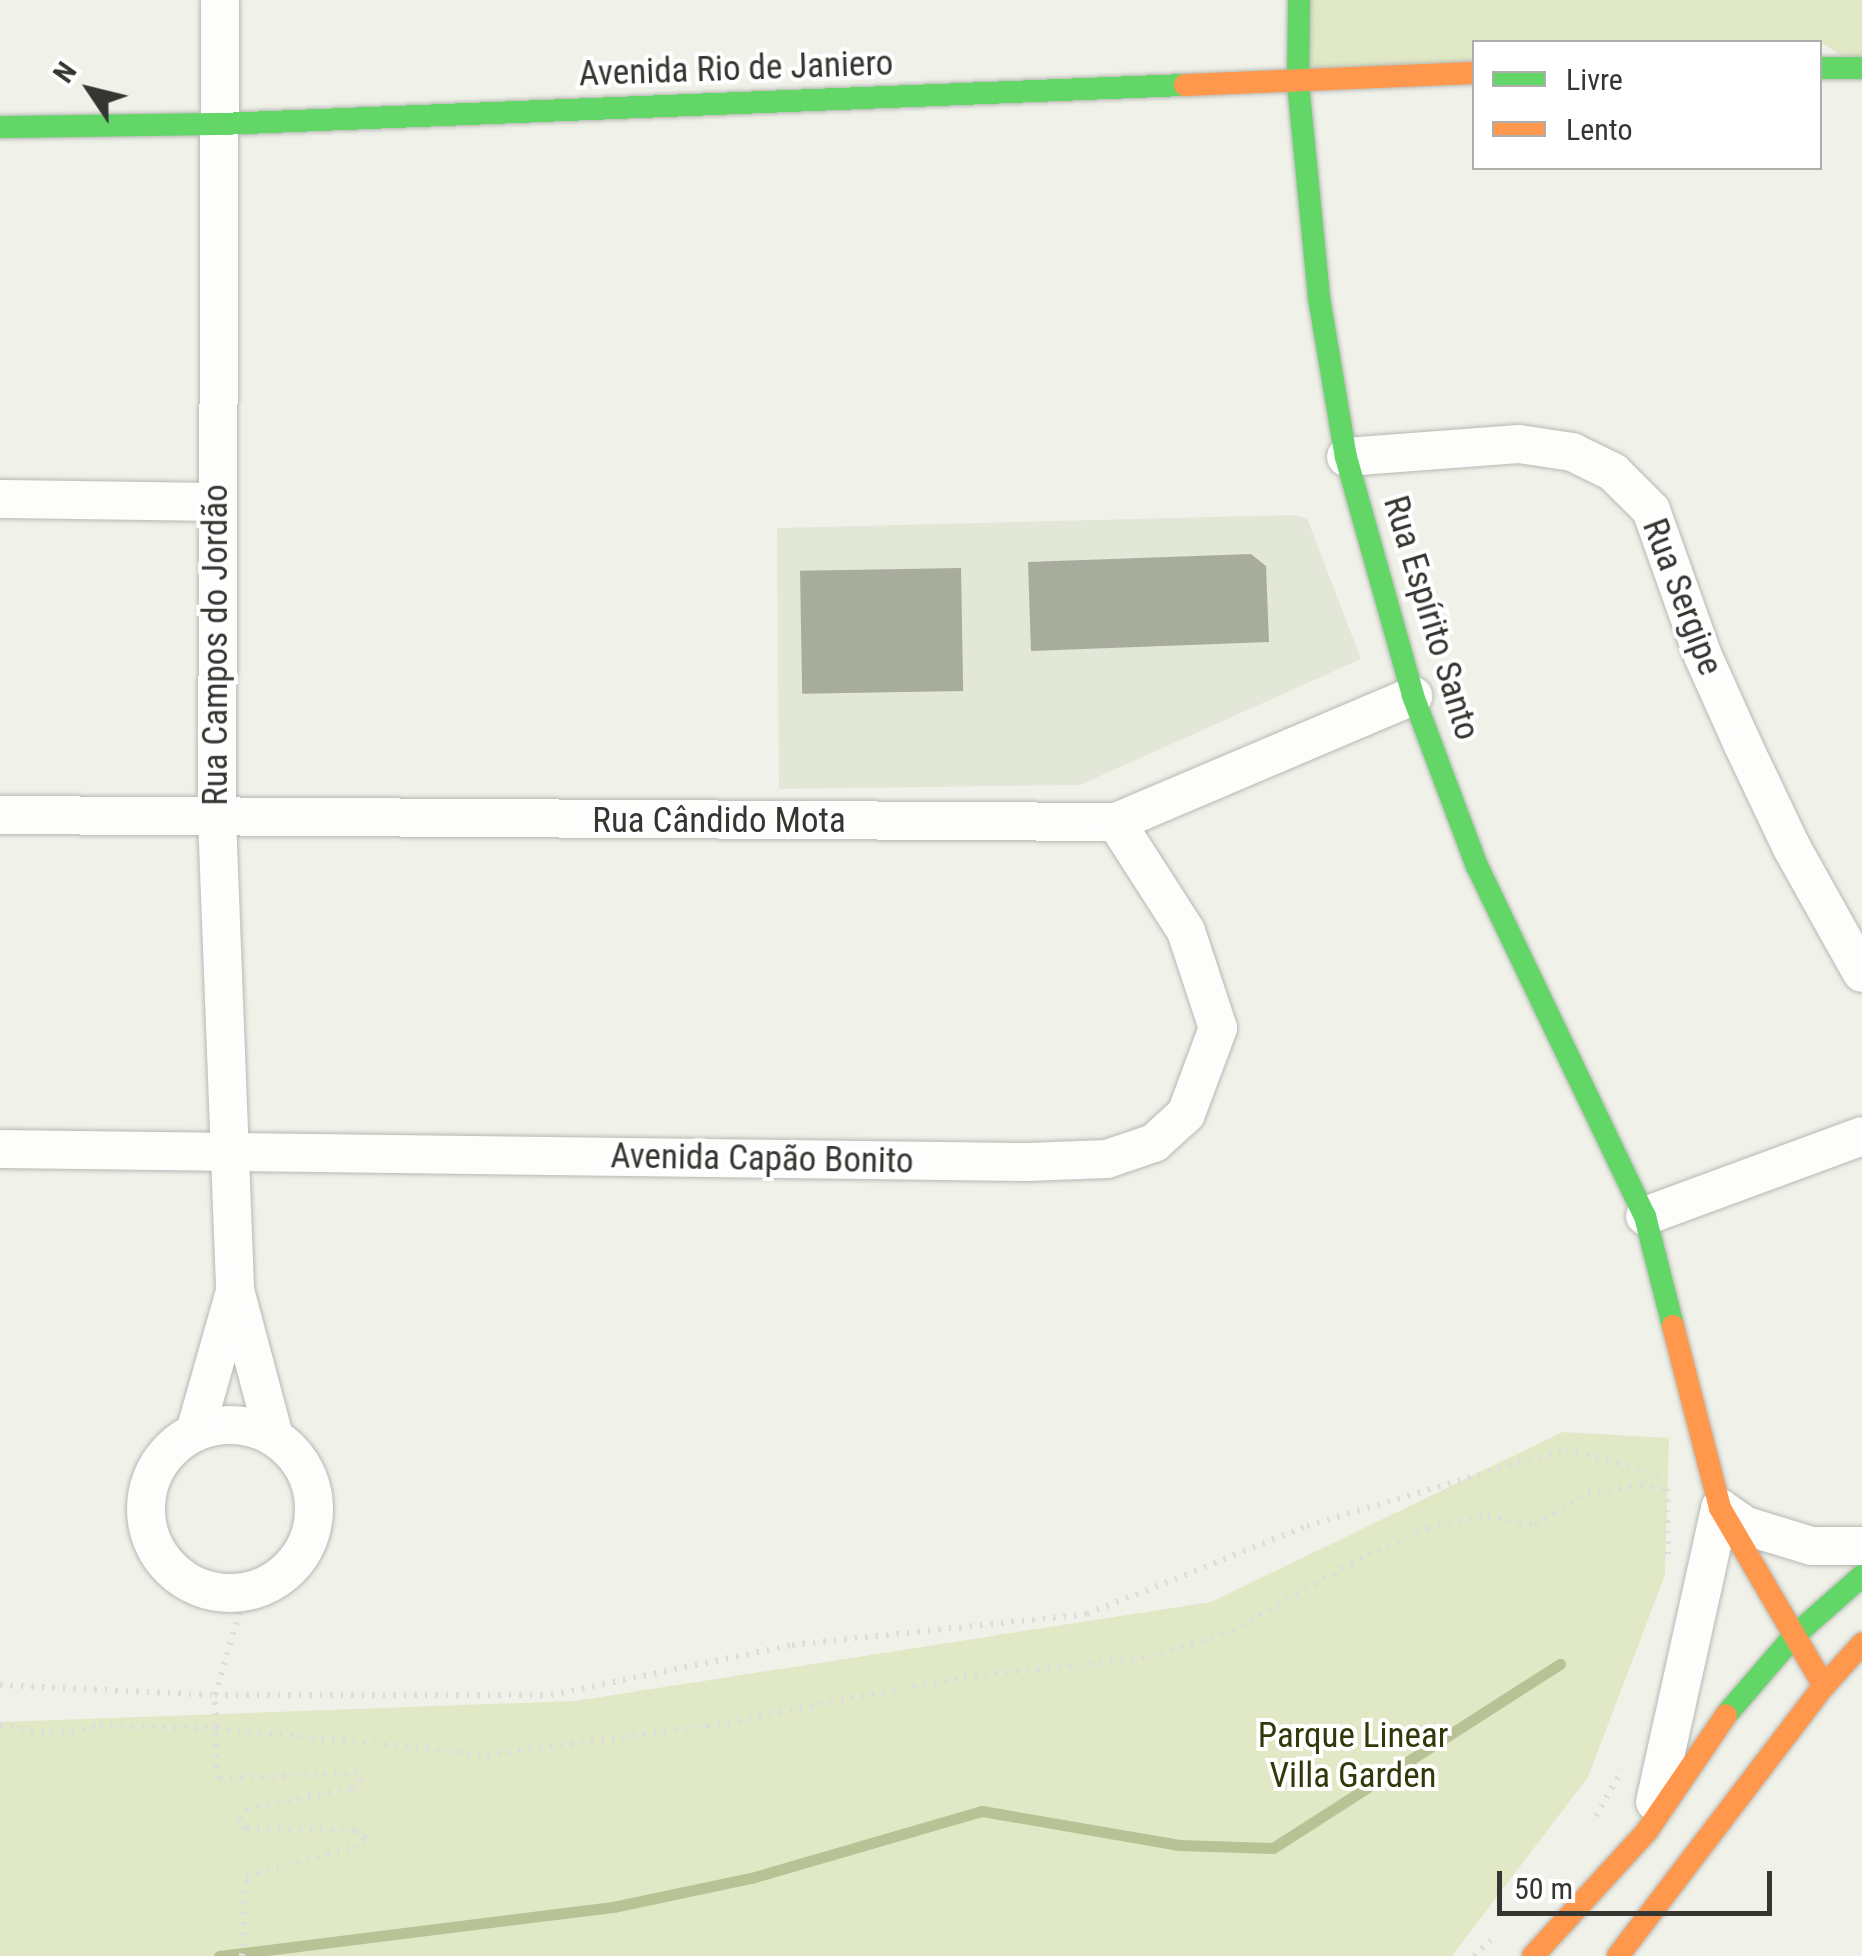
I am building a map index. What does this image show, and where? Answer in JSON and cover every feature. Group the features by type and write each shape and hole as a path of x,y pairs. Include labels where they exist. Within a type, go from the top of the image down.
{"street":[{"name":"Rua Campos do Jordão","path":"220,0 215,502 217,818 235,1290 274,1437"},
{"name":"Rua Espírito Santo","path":"1299,0 1298,84 1319,298 1346,457 1413,696 1477,866 1646,1216 1720,1508 1824,1686"},
{"path":"1822,68 1862,68"},
{"name":"Avenida Rio de Janiero","path":"0,127 221,124 1472,74"},
{"name":"Rua Sergipe","path":"1346,457 1519,444 1572,452 1613,472 1651,510 1703,656 1743,744 1792,848 1862,973"},
{"path":"0,500 215,502"},
{"name":"Rua Cândido Mota","path":"0,815 1116,822 1413,696"},
{"name":"Avenida Capão Bonito","path":"0,1150 1027,1162 1107,1159 1154,1144 1186,1114 1218,1028 1186,930 1116,822"},
{"path":"1646,1216 1862,1136"},
{"name":"Rua Campos do Jordão","path":"195,1432 235,1290"},
{"path":"228,1425 274,1437 296,1456 310,1481 312,1524 294,1564 272,1582 245,1592 216,1593 191,1585 169,1569 154,1547 146,1521 146,1494 156,1469 172,1448 195,1432 228,1425"},
{"path":"1647,1831 1688,1665 1720,1508 1746,1526 1812,1546 1862,1546"},
{"path":"1533,1956 1647,1831 1731,1708 1794,1636 1862,1576"},
{"path":"1618,1956 1824,1686 1862,1644"}],"path":[{"path":"0,1686 215,1695 551,1695 792,1645 1087,1614 1343,1514 1566,1449 1679,1480"},
{"path":"0,1725 51,1734 100,1726 217,1728 488,1755 707,1726 964,1678 1151,1657 1232,1631 1368,1554 1428,1528 1488,1516 1535,1524 1588,1493 1612,1488 1667,1489 1668,1576"},
{"path":"242,1956 244,1885 248,1874 354,1847 366,1838 354,1830 246,1828 239,1818 242,1812 353,1788 362,1778 352,1770 217,1778 215,1695 245,1592"},
{"path":"1592,1822 1629,1758"},
{"path":"1474,1956 1501,1932"}],"shaded area":[{"path":"1292,515 1307,518 1361,659 1080,785 779,789 777,528"}],"green space":[{"path":"1299,0 1862,0 1862,68 1822,40 1472,40 1472,73 1298,83"},
{"name":"Parque Linear Villa Garden","path":"1563,1432 1669,1438 1665,1575 1588,1777 1452,1956 0,1956 0,1722 575,1701 1211,1602"}],"building":[{"path":"1251,554 1266,566 1269,642 1031,651 1028,562"},
{"path":"961,568 963,691 802,694 800,571"}],"waterway":[{"path":"219,1956 613,1907 751,1878 982,1811 1179,1845 1273,1848 1560,1664"}],"traffic: fast":[{"path":"1299,0 1298,83 1319,298 1346,457 1413,696 1477,866 1645,1216 1673,1326"},
{"path":"1822,68 1862,68"},
{"path":"0,127 221,124 1185,85"},
{"path":"1726,1715 1794,1636 1862,1576"}],"traffic: slow":[{"path":"1185,85 1472,73"},
{"path":"1673,1326 1720,1508 1824,1686"},
{"path":"1618,1956 1824,1686 1862,1644"},
{"path":"1533,1956 1647,1831 1726,1715"}]}
